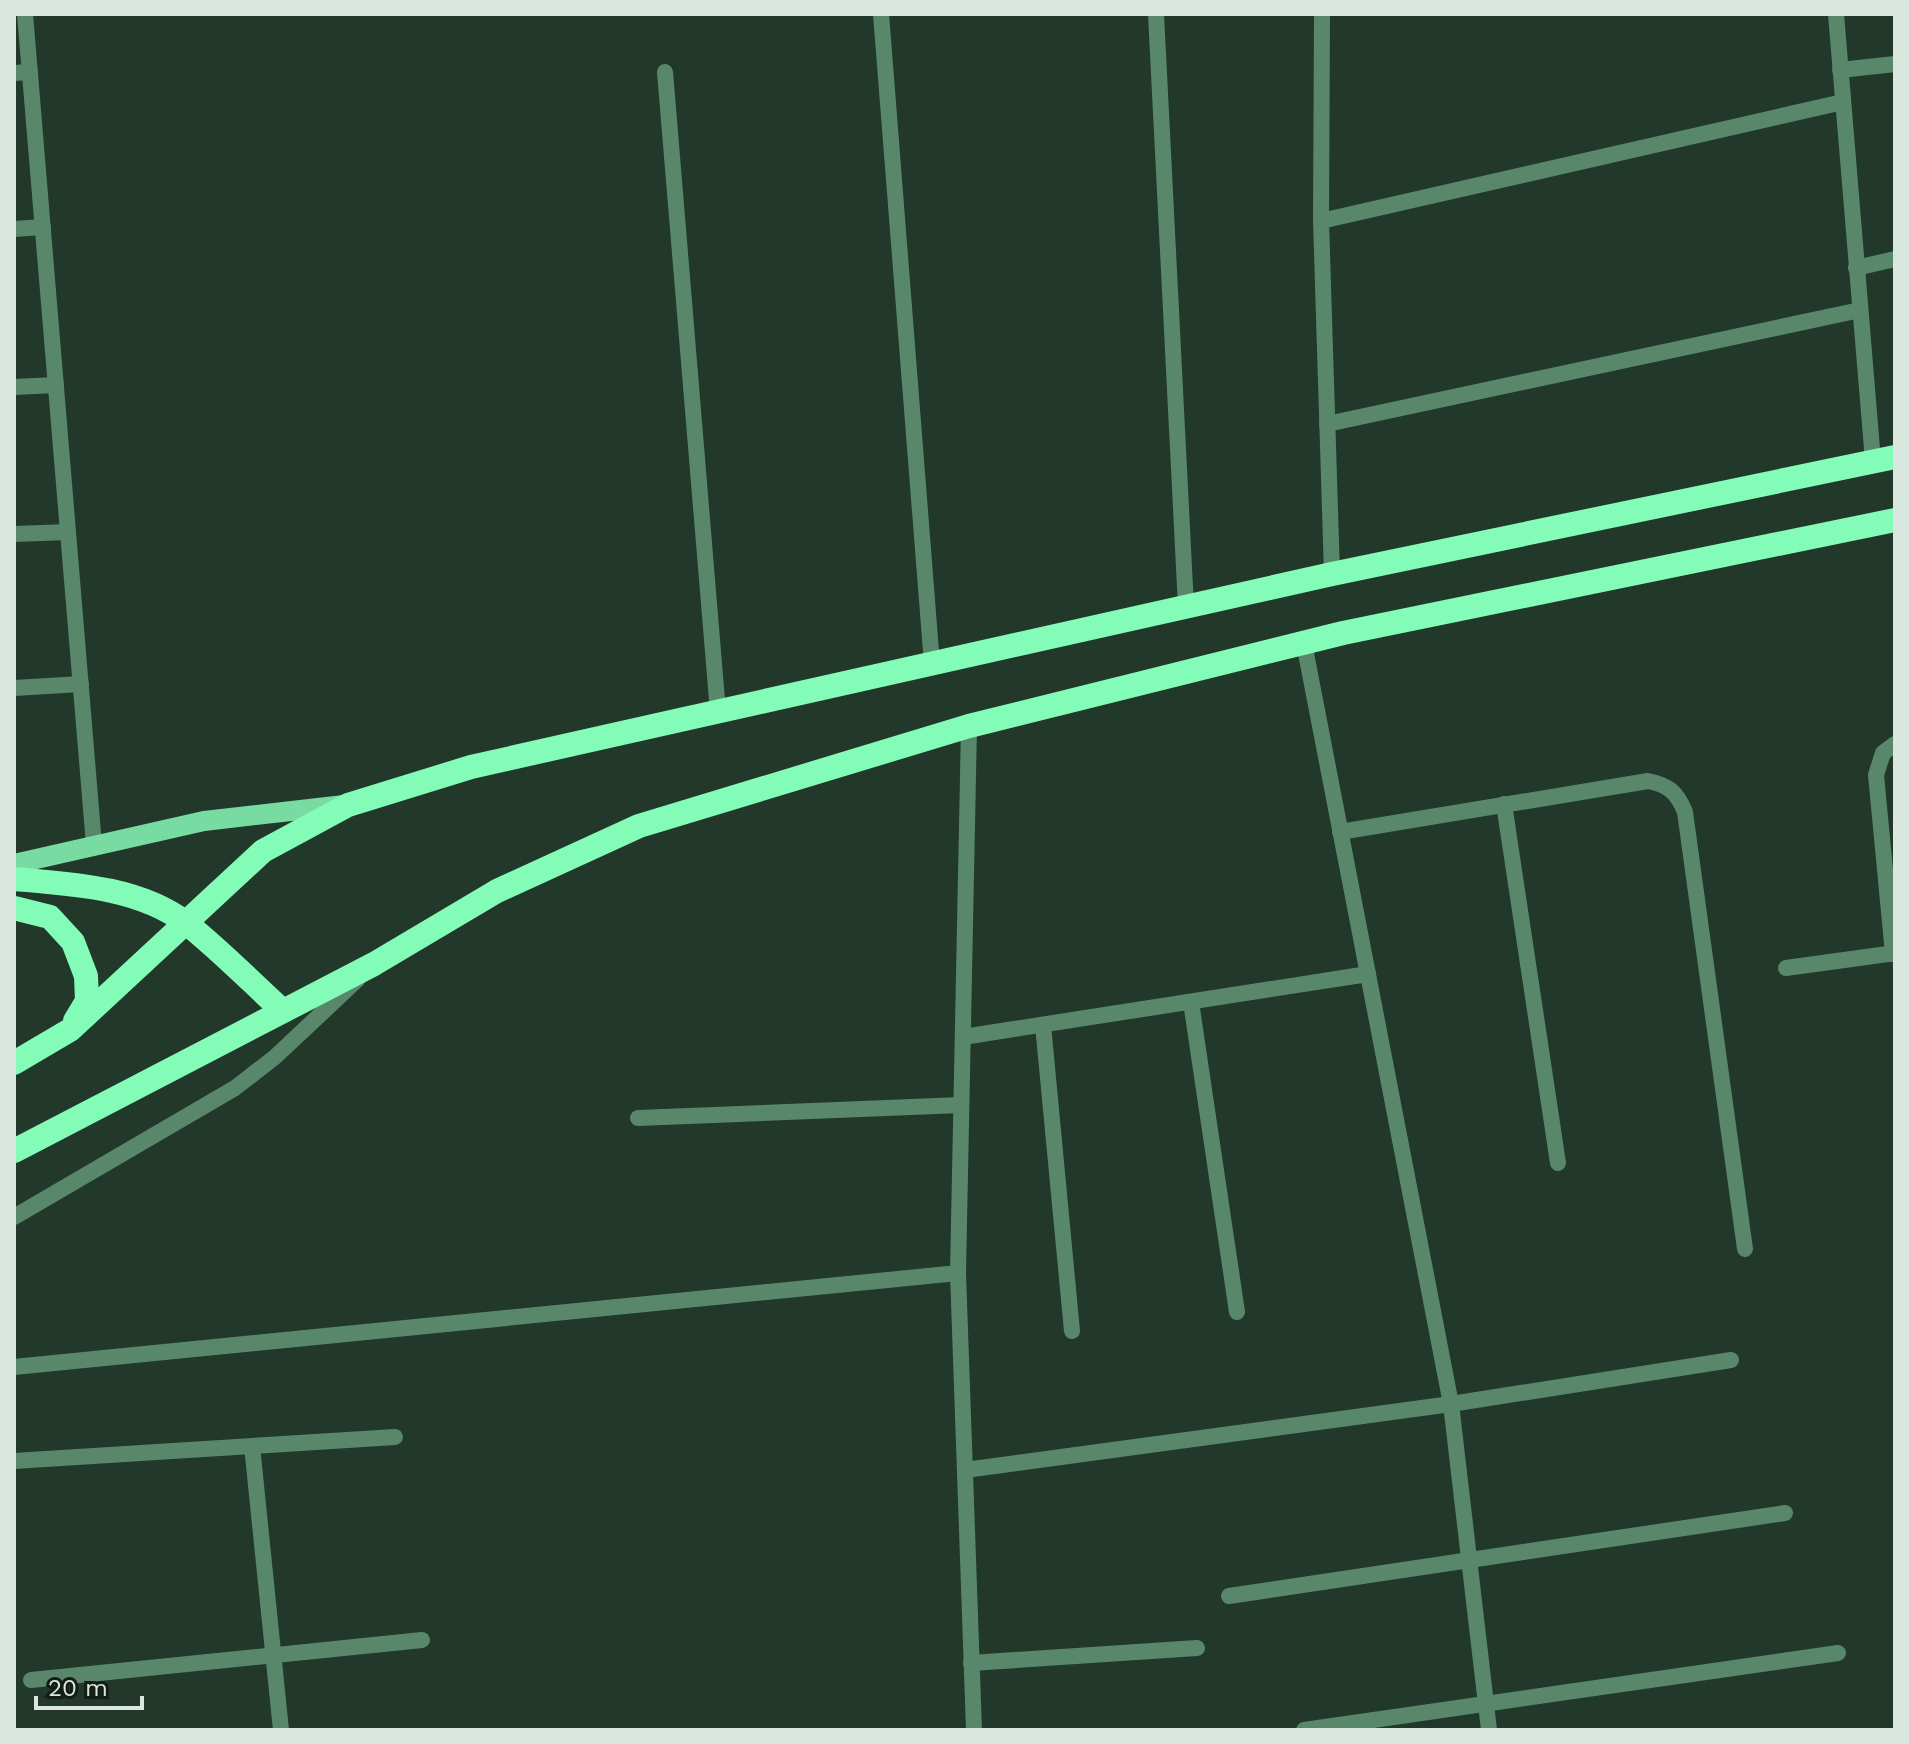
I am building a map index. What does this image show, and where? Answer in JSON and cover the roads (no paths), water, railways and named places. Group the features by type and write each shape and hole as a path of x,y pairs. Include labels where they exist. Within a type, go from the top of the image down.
{"highway":[{"path":"14,1063 70,1030 263,851 348,805 471,767 1332,574 1884,459"},
{"path":"14,1151 374,964 497,891 639,826 969,726 1304,643 1895,520"},
{"path":"14,879 104,889 149,904 185,922 283,1011"},
{"path":"14,908 50,917 73,942 86,976 87,1001 70,1030"}],"main road":[{"path":"14,864 204,821 348,805"}],"street":[{"path":"25,14 22,72 43,227 94,845"},
{"path":"881,14 932,664"},
{"path":"1156,14 1186,607"},
{"path":"1836,14 1860,310 1884,459"},
{"path":"1326,15 1321,221 1332,574"},
{"path":"1840,70 1895,64"},
{"path":"665,72 718,712"},
{"path":"1321,221 1843,102"},
{"path":"14,229 43,227"},
{"path":"1856,268 1895,259"},
{"path":"1327,424 1860,310"},
{"path":"14,387 56,385"},
{"path":"14,534 68,532"},
{"path":"1304,643 1451,1404 1489,1730"},
{"path":"14,688 81,684"},
{"path":"969,726 958,1273 974,1730"},
{"path":"1786,968 1894,953 1876,775 1883,753 1895,744"},
{"path":"1340,832 1648,781 1666,785 1679,797 1685,812 1745,1249"},
{"path":"1504,804 1558,1163"},
{"path":"14,1217 235,1088 275,1057 374,964"},
{"path":"963,1037 1368,974"},
{"path":"1191,1002 1237,1312"},
{"path":"1043,1025 1072,1331"},
{"path":"638,1118 961,1105"},
{"path":"14,1367 958,1273"},
{"path":"965,1470 1451,1404 1731,1360"},
{"path":"14,1461 395,1437"},
{"path":"252,1446 281,1730"},
{"path":"1229,1596 1469,1557 1785,1513"},
{"path":"31,1680 422,1640"},
{"path":"971,1663 1197,1648"},
{"path":"1304,1730 1838,1653"}]}
